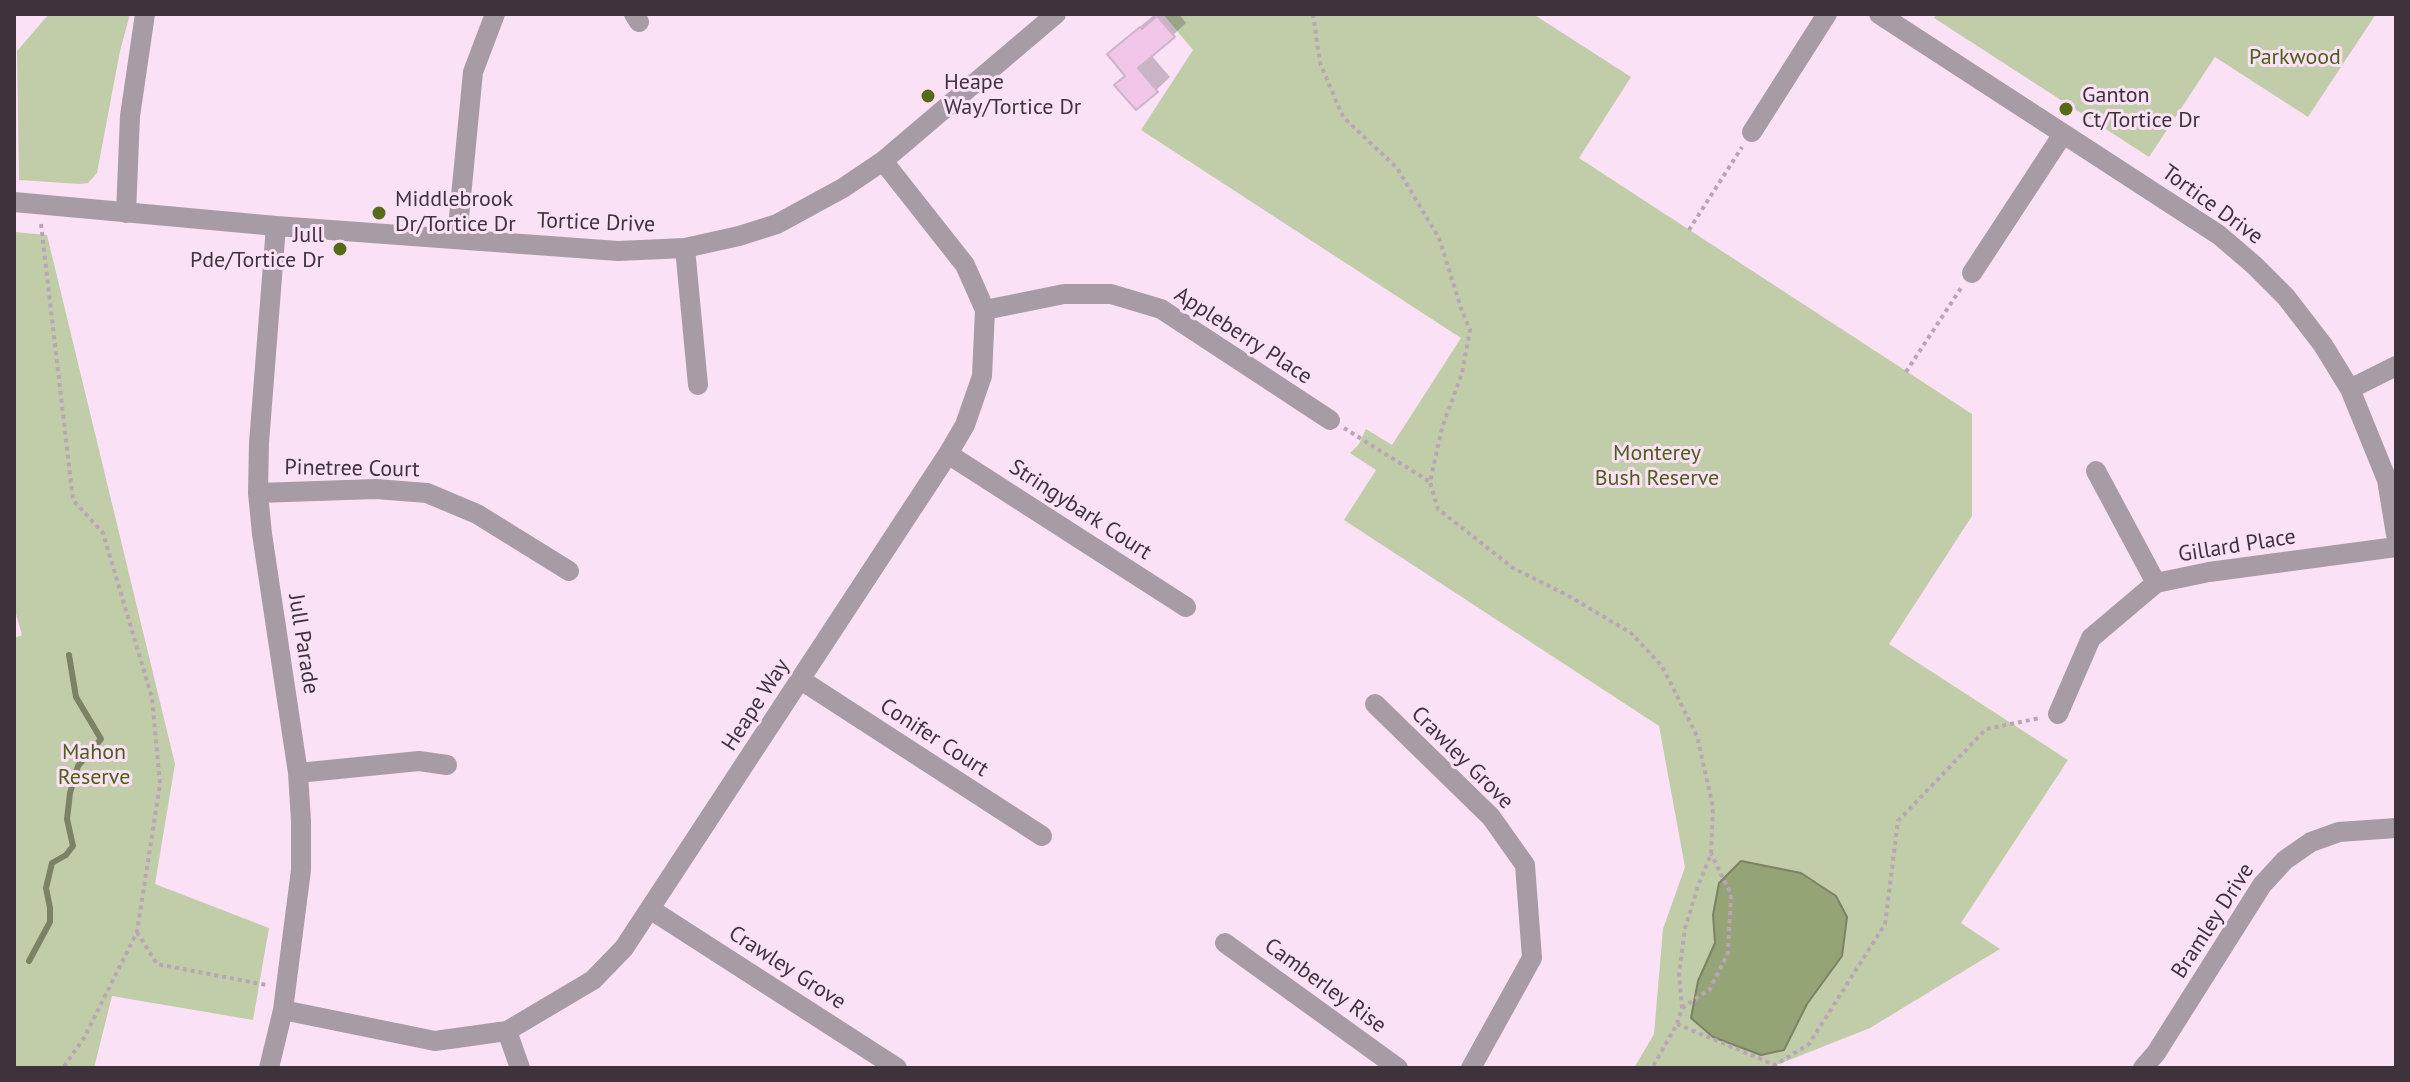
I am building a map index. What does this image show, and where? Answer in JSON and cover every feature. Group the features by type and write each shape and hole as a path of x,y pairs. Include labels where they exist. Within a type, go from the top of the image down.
{"street":[{"path":"126,213 130,116 145,14"},
{"path":"457,238 473,72 495,14"},
{"name":"Tortice Drive","path":"14,202 276,226 618,251 685,248 777,224 843,188 883,161 1056,14"},
{"path":"1752,132 1827,14"},
{"name":"Tortice Drive","path":"1879,14 2208,228 2254,265 2286,297 2323,345 2350,389 2387,480 2396,535"},
{"path":"1972,273 2063,134"},
{"name":"Heape Way","path":"283,1010 435,1041 507,1031 593,980 624,948 948,454 965,425 982,376 985,310 965,265 883,161"},
{"name":"Jull Parade","path":"269,1068 283,1010 301,870 298,773 258,493 276,226"},
{"path":"685,248 698,385"},
{"name":"Appleberry Place","path":"985,310 1064,294 1111,294 1161,309 1330,420"},
{"path":"2350,389 2396,366"},
{"name":"Stringybark Court","path":"948,454 1186,607"},
{"path":"2096,471 2156,583"},
{"name":"Pinetree Court","path":"258,493 376,489 427,493 477,514 569,571"},
{"name":"Gillard Place","path":"2058,714 2091,638 2156,583 2209,572 2396,547"},
{"name":"Conifer Court","path":"801,680 1042,836"},
{"name":"Crawley Grove","path":"1375,704 1491,817 1525,865 1532,958 1471,1068"},
{"path":"298,773 419,761 447,765"},
{"name":"Bramley Drive","path":"2143,1068 2156,1053 2262,885 2285,860 2311,842 2339,832 2396,828"},
{"name":"Crawley Grove","path":"650,909 897,1068"},
{"name":"Camberley Rise","path":"1225,943 1398,1068"},
{"path":"507,1031 520,1068"}],"path":[{"path":"1313,14 1320,63 1343,117 1397,168 1411,191 1439,238 1470,330 1462,373 1442,428 1430,482 1438,509 1513,568 1567,595 1631,633 1662,666 1697,736 1713,807 1711,854 1685,928 1679,974 1682,1008 1677,1024 1652,1068"},
{"path":"1689,230 1752,132"},
{"path":"39,205 73,500 103,533 152,698 160,784 137,932 84,1038 63,1068"},
{"path":"1906,372 1972,273"},
{"path":"1330,420 1430,482"},
{"path":"1677,1024 1775,1065 1809,1044 1885,924 1898,821 1986,729 2058,714"},
{"path":"1682,1008 1710,989 1728,953 1731,894 1711,854"},
{"path":"137,932 157,964 285,989"}],"green space":[{"path":"49,14 130,14 97,173 88,183 19,180 17,51"},
{"name":"Monterey Bush Reserve","path":"1163,14 1533,14 1631,77 1579,158 1972,414 1972,516 1889,644 2068,760 1961,923 2000,949 1870,1028 1769,1068 1634,1068 1654,1034 1663,929 1685,867 1659,726 1344,520 1376,470 1350,453 1359,444 1366,429 1392,445 1461,338 1141,130 1193,50"},
{"name":"Parkwood","path":"1936,14 2376,14 2308,117 2215,57 2149,157 1934,18"},
{"name":"Mahon Reserve","path":"14,232 47,235 175,764 155,884 269,928 253,1020 112,996 94,1068 14,1068 14,638 22,635 14,607"}],"shaded area":[{"path":"1741,861 1801,873 1836,896 1847,917 1842,956 1807,1004 1784,1050 1761,1055 1713,1037 1691,1018 1698,981 1715,943 1713,915 1719,883"}],"building":[{"path":"1157,16 1175,37 1138,68 1158,92 1136,110 1114,85 1125,76 1107,54"}],"waterway":[{"path":"29,961 50,922 46,888 52,863 66,855 73,846 67,819 78,766 101,739 76,697 69,655"}],"place":[{"name":"Heape Way/Tortice Dr","path":"928,96"},
{"name":"Ganton Ct/Tortice Dr","path":"2066,109"},
{"name":"Middlebrook Dr/Tortice Dr","path":"379,213"},
{"name":"Jull Pde/Tortice Dr","path":"340,249"}]}
